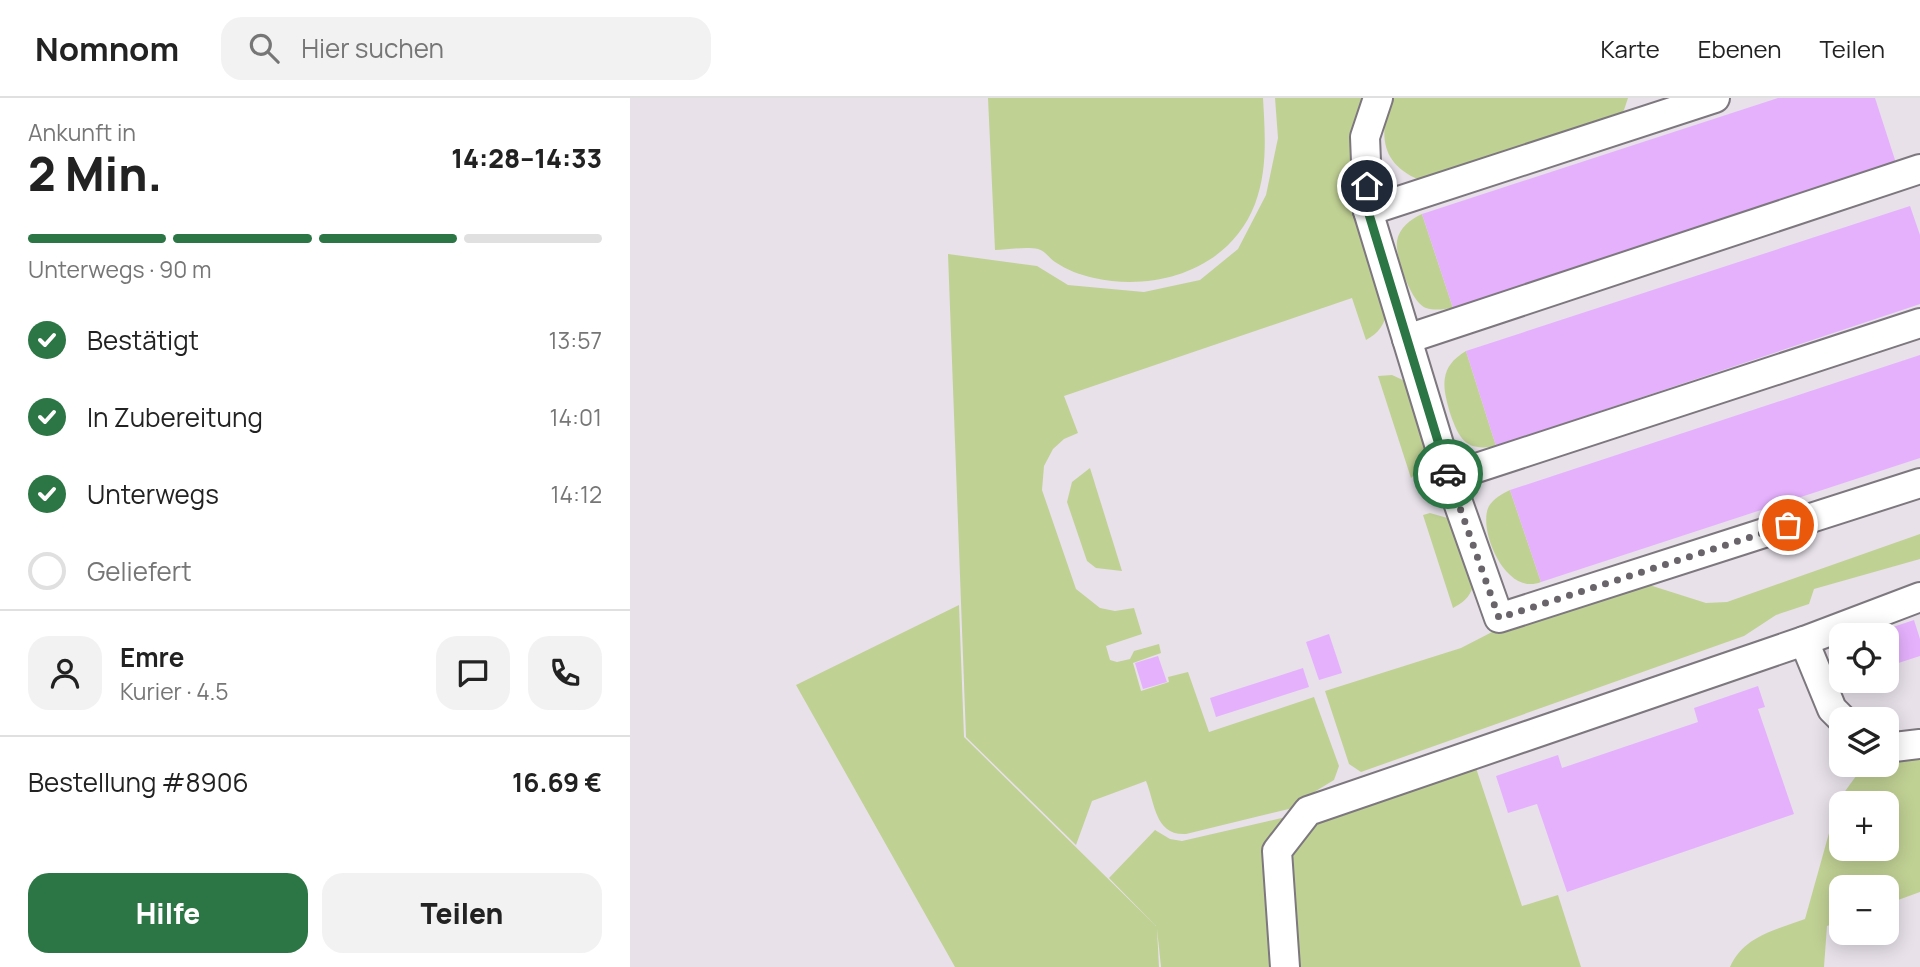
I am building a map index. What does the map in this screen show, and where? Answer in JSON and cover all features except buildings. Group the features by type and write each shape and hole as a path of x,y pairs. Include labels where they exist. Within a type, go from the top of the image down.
{"street":[{"path":"1378,98 1365,137 1368,211 1449,477 1499,618 1920,483"},
{"path":"1368,211 1715,98"},
{"path":"1407,339 1920,169"},
{"path":"1449,477 1920,323"},
{"path":"1285,967 1277,850 1308,811 1804,641 1920,597"},
{"path":"1804,641 1831,707"},
{"path":"1899,746 1920,744"}],"green space":[{"path":"988,98 1263,98 1264,165 1255,204 1228,245 1210,260 1189,271 1166,278 1118,282 1079,274 1038,249 995,250"},
{"path":"1275,98 1363,98 1354,155 1388,310 1383,324 1366,340 1352,298 1064,396 1078,433 1064,439 1053,449 1044,466 1042,490 1076,589 1100,608 1115,611 1134,608 1142,634 1106,646 1110,660 1117,662 1130,659 1134,651 1159,644 1161,653 1133,663 1141,691 1169,682 1168,677 1188,672 1209,732 1314,697 1339,766 1334,780 1306,797 1297,807 1186,834 1168,830 1162,824 1146,781 1092,801 1076,845 966,737 948,254 1037,266 1068,285 1144,292 1200,280 1238,249 1266,195 1278,138"},
{"path":"1391,98 1628,98 1624,110 1612,122 1420,180 1397,166 1386,146 1385,124"},
{"path":"1422,214 1453,308 1440,310 1426,308 1420,304 1401,267 1397,248 1398,236 1406,225"},
{"path":"1466,351 1496,446 1477,447 1465,442 1450,413 1445,394 1445,378 1451,364"},
{"path":"1392,375 1405,381 1430,457 1427,464 1411,478 1378,376"},
{"path":"1090,468 1122,571 1096,568 1087,561 1067,502 1072,482"},
{"path":"1510,490 1541,582 1528,584 1516,580 1497,558 1491,544 1486,516 1489,506 1496,498"},
{"path":"1430,513 1451,519 1472,568 1472,590 1465,600 1453,608 1423,515"},
{"path":"1920,534 1920,559 1814,589 1809,604 1776,615 1744,636 1361,772 1349,764 1325,691 1461,648 1494,631 1643,583 1706,603 1727,602"},
{"path":"959,605 964,737 1156,926 1109,878 1155,830 1170,839 1182,841 1286,817 1279,967 1161,967 1157,929 1159,967 955,967 796,685"},
{"path":"1899,754 1920,754 1920,892 1899,900 1899,875 1829,875 1829,925 1824,967 1730,967 1736,956 1752,941 1805,919 1829,833 1829,861 1899,861 1899,791 1845,791 1855,777 1899,777"},
{"path":"1476,768 1522,906 1558,895 1581,967 1298,967 1291,865 1295,849 1313,817"}],"way so far":[{"path":"1448,474 1499,618 1788,525"}],"route":[{"path":"1367,186 1368,211 1448,474"}]}
